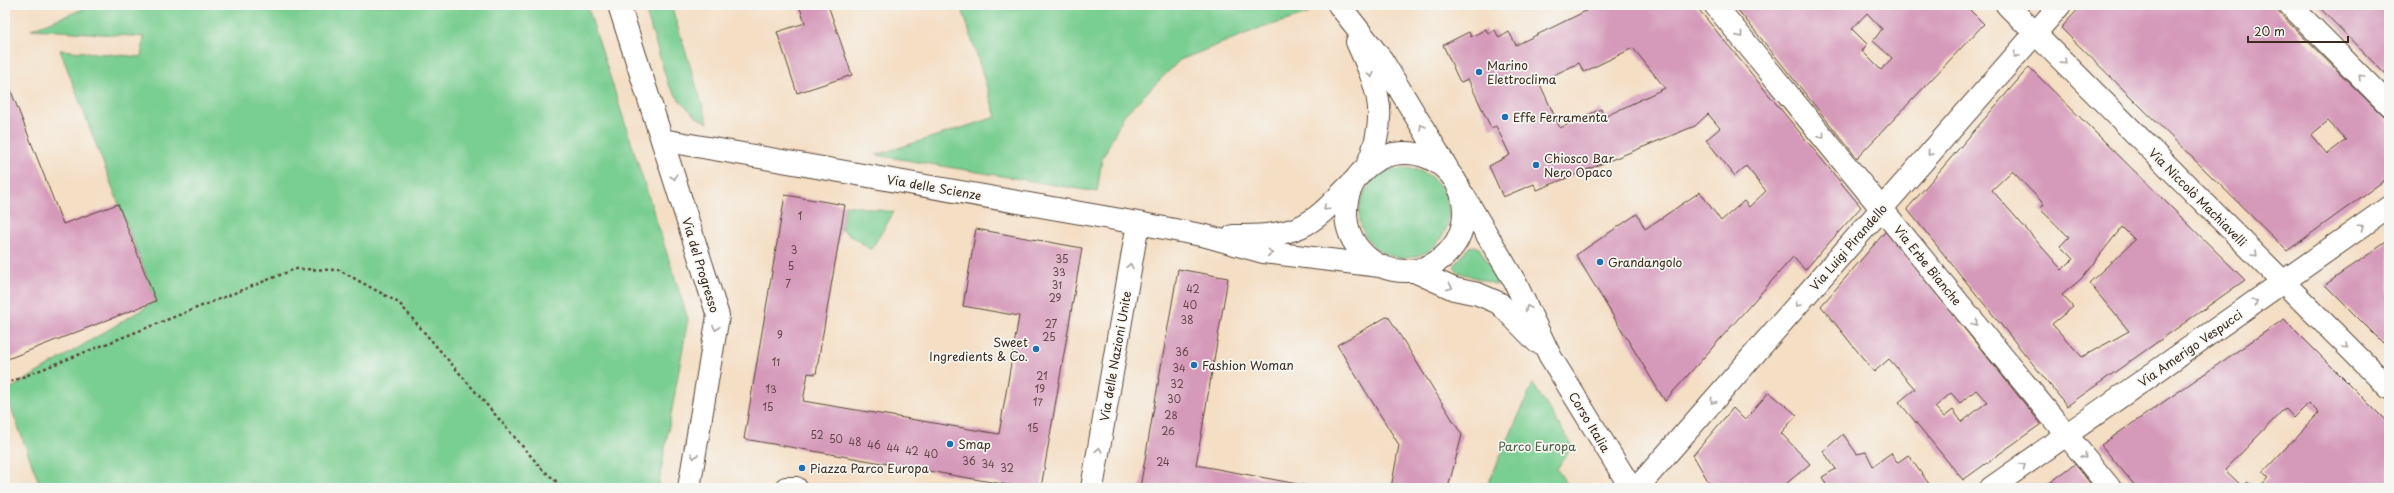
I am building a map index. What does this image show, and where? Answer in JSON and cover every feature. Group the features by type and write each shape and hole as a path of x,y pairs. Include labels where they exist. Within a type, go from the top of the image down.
{"street":[{"name":"Via del Progresso","path":"619,5 718,316 689,488"},
{"name":"Via Erbe Bianche","path":"1715,5 2110,488"},
{"name":"Via Niccolò Machiavelli","path":"2007,5 2389,388"},
{"name":"Via Luigi Pirandello","path":"1636,488 2060,5"},
{"path":"2290,5 2389,105"},
{"path":"1342,9 1382,60 1462,193 1515,282 1550,356"},
{"path":"1342,9 1369,68 1380,111 1380,126 1376,146 1348,196 1346,213 1348,229 1355,244 1366,257 1380,266"},
{"name":"Via delle Scienze","path":"662,140 1206,236"},
{"path":"1206,236 1261,236 1300,227 1321,212 1360,174 1379,158 1394,154 1409,152 1438,162 1449,173"},
{"path":"1206,236 1263,252 1380,266 1396,271 1414,271 1430,266 1445,257 1456,243 1463,227 1465,210 1462,193"},
{"name":"Via Amerigo Vespucci","path":"1991,488 2389,207"},
{"name":"Via delle Nazioni Unite","path":"1092,488 1138,223"},
{"path":"1414,271 1454,289 1478,294 1499,303 1550,356"},
{"name":"Corso Italia","path":"1550,356 1631,488"},
{"path":"786,488 796,488"}],"path":[{"path":"5,384 295,269 339,270 399,303 542,469 564,488"}],"green space":[{"path":"94,5 587,5 688,319 658,488 41,488 5,392 156,301 60,50 141,57 144,37 31,29"},
{"path":"644,5 671,5 708,123 696,117 680,101 668,84"},
{"path":"961,5 1302,5 1308,14 1255,30 1180,60 1124,115 1102,159 1097,192 876,155 996,117"},
{"path":"1404,168 1421,171 1436,181 1446,196 1449,213 1446,230 1436,245 1421,255 1404,258 1387,255 1372,245 1362,230 1359,213 1362,196 1372,181 1387,171"},
{"path":"845,205 894,212 871,250 841,229"},
{"path":"1475,246 1479,248 1499,281 1497,285 1458,272 1454,266 1469,247"},
{"name":"Parco Europa","path":"1533,384 1572,445 1557,469 1569,488 1486,488"}],"building":[{"path":"799,5 828,5 852,75 797,93 777,32 805,23"},
{"path":"1582,5 1695,5 1861,207 1805,270 1793,257 1665,401 1576,255 1637,214 1645,229 1700,192 1721,221 1744,201 1749,207 1766,191 1746,166 1735,176 1706,140 1720,128 1708,114 1695,126 1537,190 1534,184 1503,197 1489,166 1510,155 1496,126 1491,128 1468,79 1461,82 1459,80 1443,45 1469,32 1471,37 1486,29 1488,34 1495,30 1499,38 1509,32 1516,45 1586,11","holes":["1633,48 1665,88 1604,117 1601,109 1560,128 1539,82 1579,63 1584,72"]},
{"path":"1734,5 1965,5 1984,24 1857,158","holes":["1867,13 1882,29 1873,41 1892,58 1881,70 1862,51 1867,44 1852,29"]},
{"path":"2082,5 2271,5 2389,122 2389,177 2287,251 2061,28","holes":["2328,121 2346,140 2327,154 2311,135"]},
{"path":"2317,5 2389,5 2389,78 2369,58"},
{"path":"2029,67 2245,280 2067,406 1907,209","holes":["2012,171 2044,204 2040,209 2069,237 2060,246 2073,259 2062,270 1992,190","2122,227 2135,240 2089,283 2129,331 2082,357 2052,324 2073,307 2062,295 2081,279"]},
{"path":"9,86 63,224 118,204 156,301 5,360 5,88"},
{"path":"785,195 845,205 816,374 808,373 803,401 999,434 1019,316 963,306 976,229 1082,248 1041,488 1026,488 744,439"},
{"path":"1886,231 2041,424 1963,480 1899,402 1915,389 1889,359 1874,372 1821,306","holes":["1976,390 1987,402 1962,422 1953,410 1944,417 1935,407 1951,393 1960,403"]},
{"path":"2389,240 2389,349 2325,285"},
{"path":"1178,269 1228,278 1196,465 1319,488 1140,488"},
{"path":"1388,316 1462,435 1448,488 1391,488 1399,445 1337,345"},
{"path":"2284,319 2389,424 2389,488 2257,488 2269,478 2263,472 2319,413 2309,403 2294,418 2285,408 2225,470 2242,486 2247,482 2255,488 2137,488 2101,445"},
{"path":"1769,392 1797,415 1781,433 1810,464 1781,488 1712,488 1693,455 1733,408 1745,420"},
{"path":"1843,434 1857,454 1866,452 1873,466 1891,453 1897,463 1908,455 1932,488 1828,488 1822,477 1836,469 1823,451"},
{"path":"2075,464 2094,488 2043,488"}],"place":[{"name":"Marino Elettroclima","path":"1479,72"},
{"name":"Effe Ferramenta","path":"1505,117"},
{"name":"Chiosco Bar Nero Opaco","path":"1536,165"},
{"name":"Grandangolo","path":"1600,262"},
{"name":"Sweet Ingredients & Co.","path":"1036,349"},
{"name":"Fashion Woman","path":"1194,365"},
{"name":"Smap","path":"950,444"},
{"name":"Piazza Parco Europa","path":"802,468"}]}
